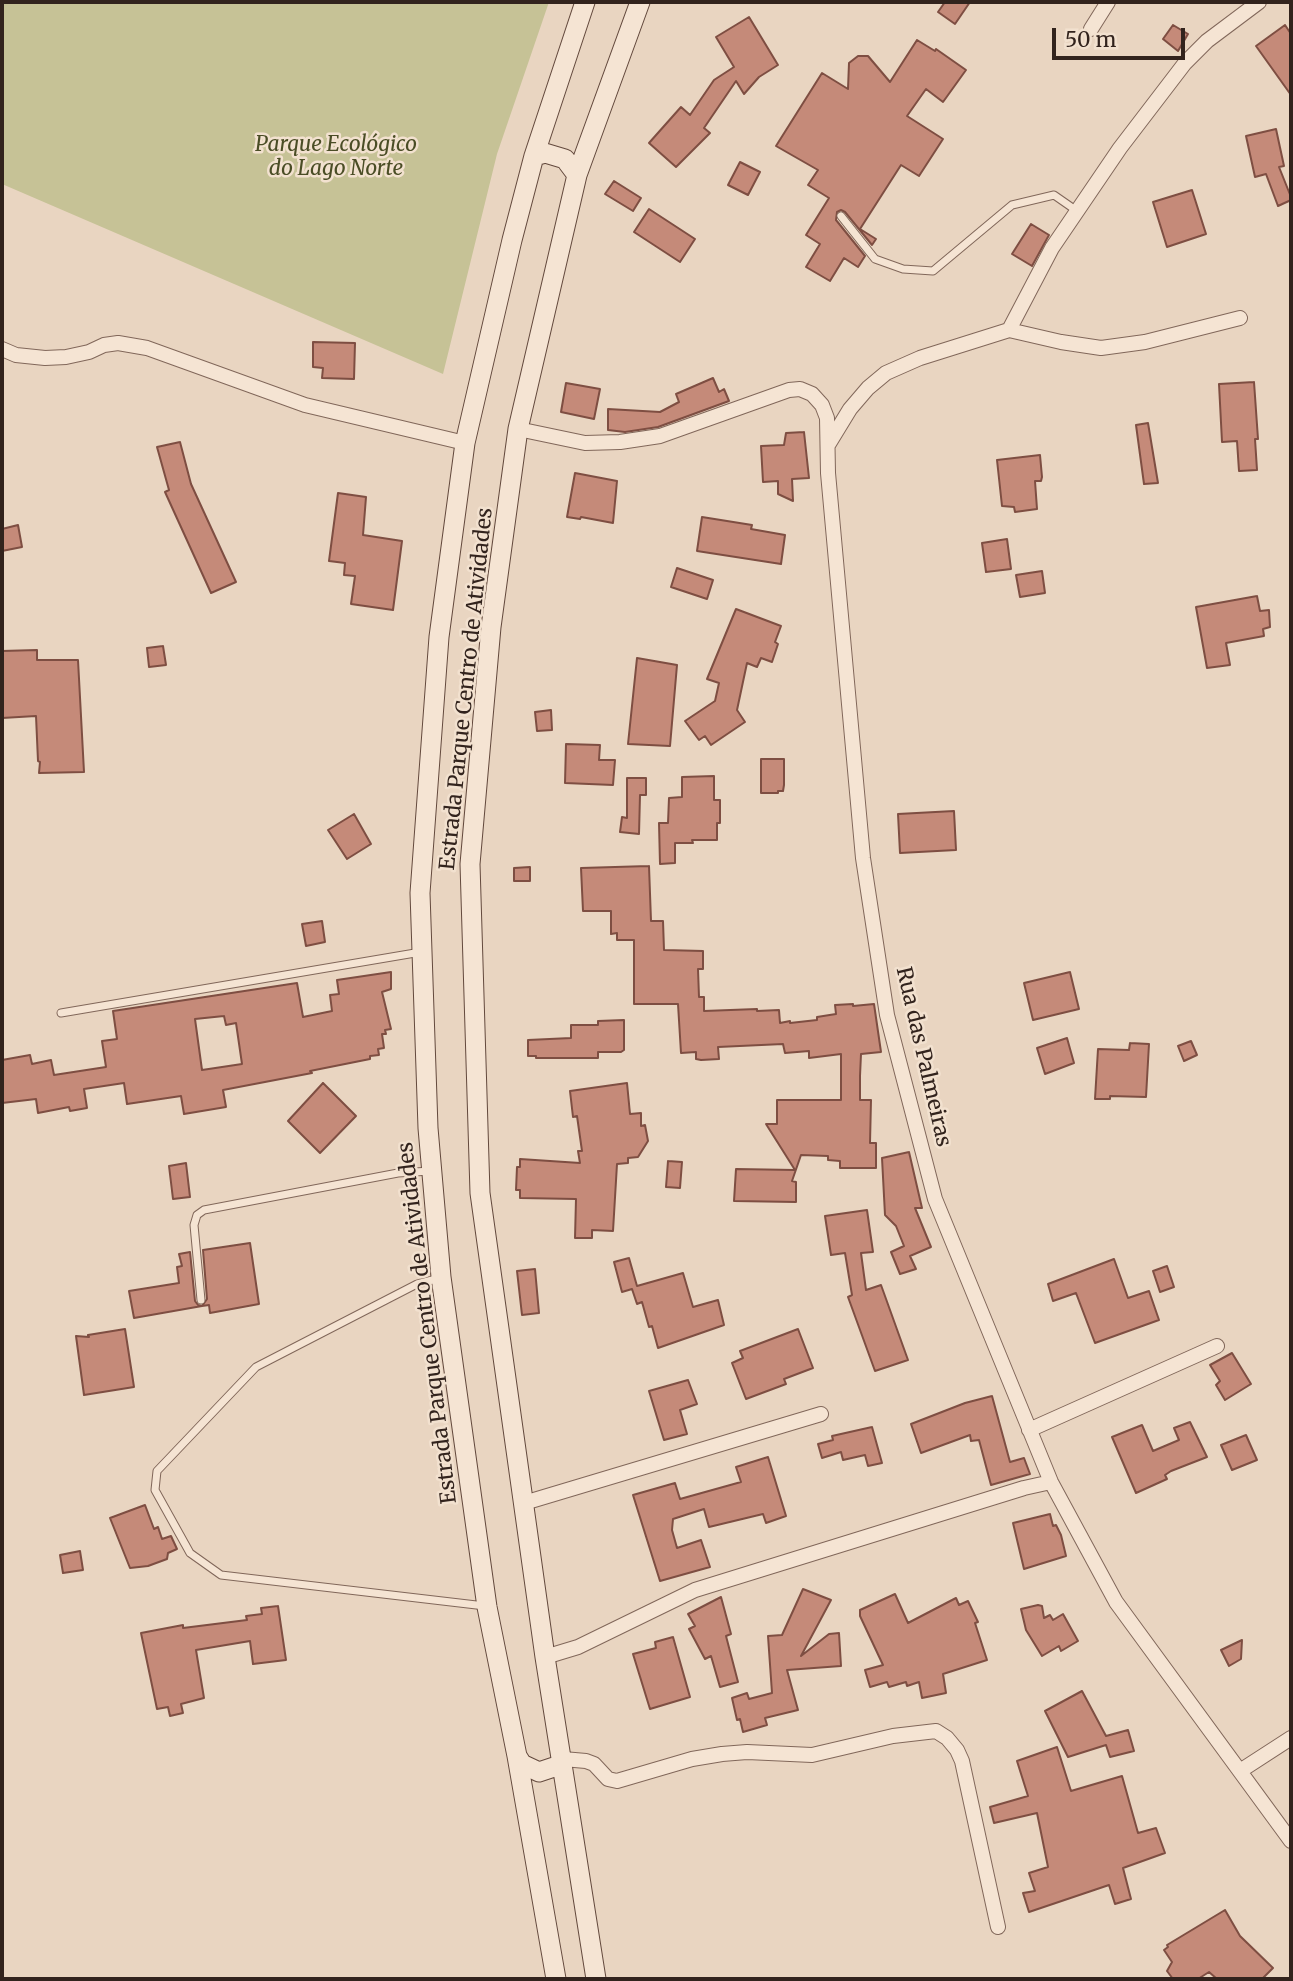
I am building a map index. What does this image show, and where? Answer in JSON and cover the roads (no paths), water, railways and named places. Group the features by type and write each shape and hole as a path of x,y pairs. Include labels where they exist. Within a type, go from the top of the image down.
{"main road":[{"name":"Estrada Parque Centro de Atividades","path":"556,1979 517,1756 487,1607 441,1277 428,1128 420,893 439,637 465,443 534,156 585,2"},
{"name":"Estrada Parque Centro de Atividades","path":"596,1979 545,1657 480,1194 470,864 491,627 518,429 578,176 640,2"},
{"path":"534,156 545,153 565,159 578,176"},
{"path":"517,1756 530,1769 539,1772 556,1766 563,1759"}],"street":[{"path":"1091,29 1108,2"},
{"path":"1009,330 1052,248 1120,148 1185,63 1207,41 1259,2"},
{"path":"828,445 850,409 868,388 886,373 920,358 1009,330 1101,348 1145,342 1240,318"},
{"path":"2,349 16,355 46,358 66,357 118,343 148,348 305,405 465,443"},
{"name":"Rua das Palmeiras","path":"518,429 585,443 620,442 660,436 763,397 789,390 800,389 813,394 822,405 827,418 828,473 863,858 887,1015 935,1199 1051,1482 1116,1602 1291,1841"},
{"path":"1030,1430 1217,1346"},
{"path":"524,1503 821,1414"},
{"path":"545,1657 578,1647 695,1590 1051,1482"},
{"path":"563,1759 586,1760 594,1764 608,1779 617,1781 692,1759 722,1754 747,1752 812,1755 894,1736 936,1731 947,1738 962,1761 998,1927"},
{"path":"1240,1771 1291,1738"}],"lane":[{"path":"841,216 875,259 903,269 933,271 1012,205 1054,195 1077,211"},
{"path":"61,1013 422,952"},
{"path":"201,1300 194,1225 197,1215 204,1210 398,1173 432,1171"},
{"path":"441,1277 417,1284 256,1367 157,1471 155,1490 190,1553 221,1575 487,1607"}],"park label":[{"name":"Parque Ecológico do Lago Norte","path":"336,157"}]}
